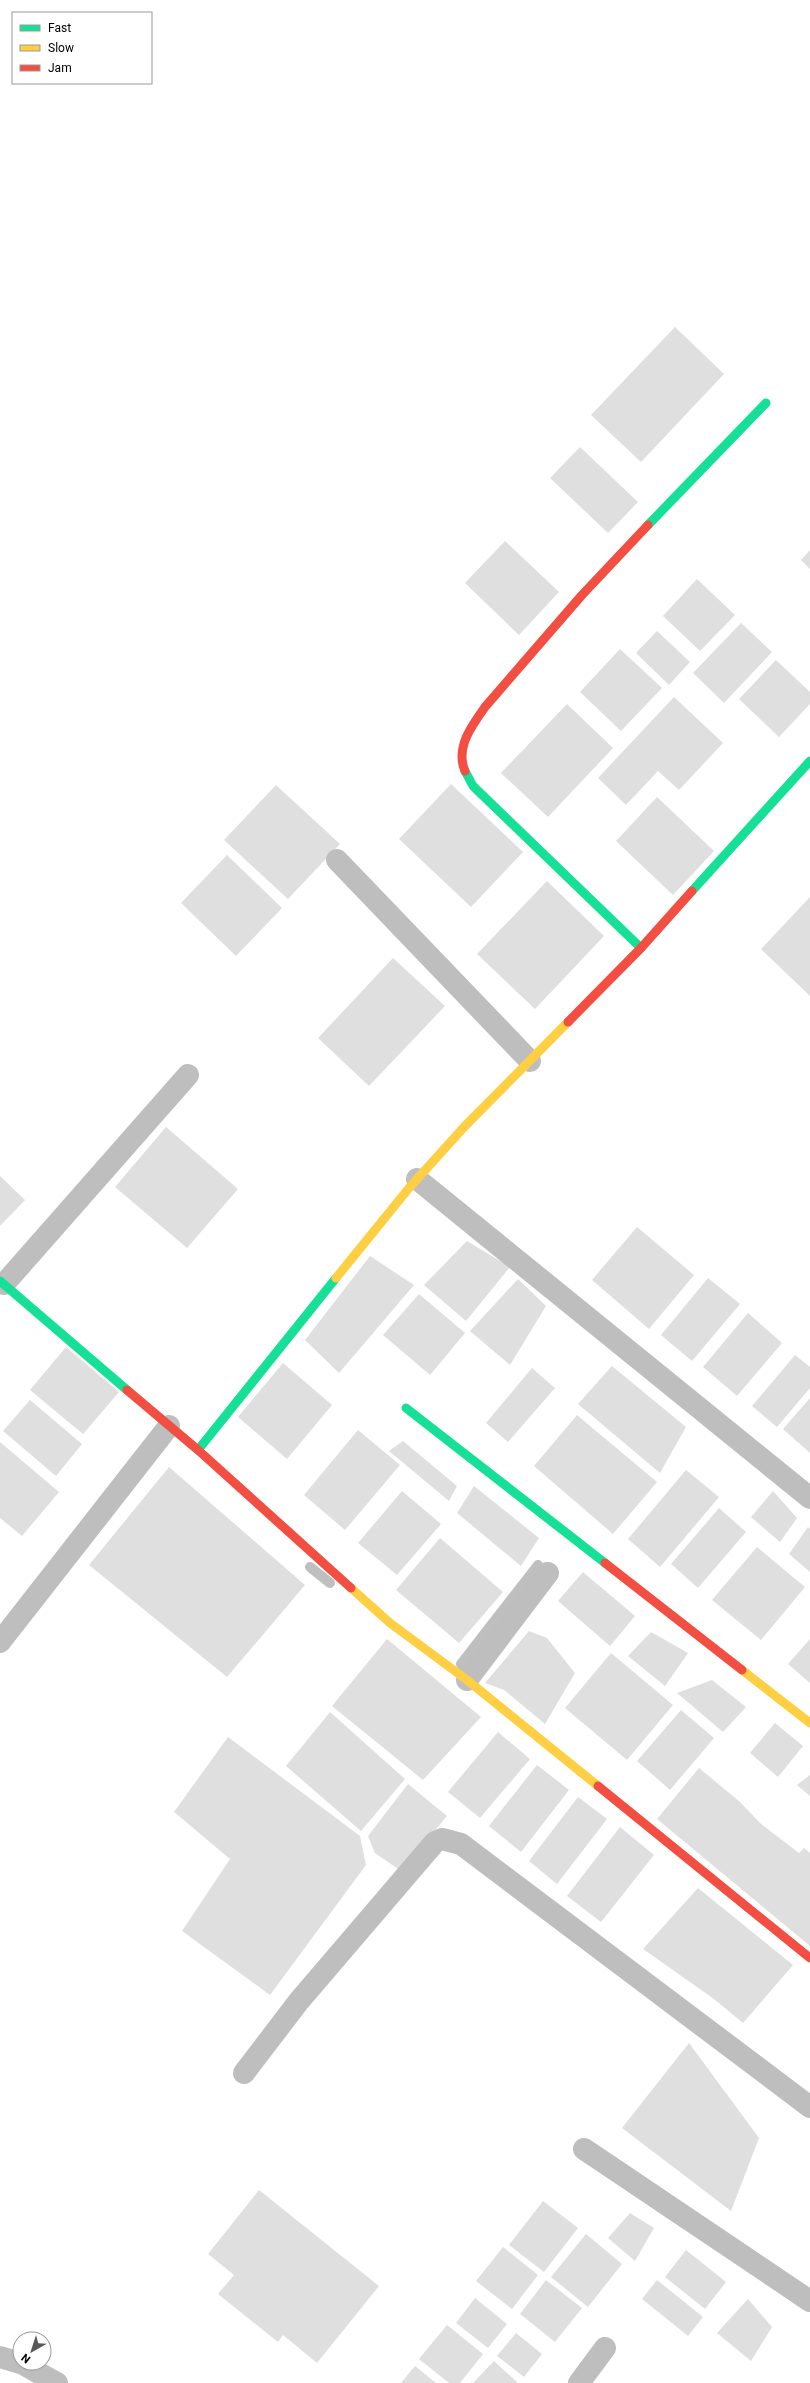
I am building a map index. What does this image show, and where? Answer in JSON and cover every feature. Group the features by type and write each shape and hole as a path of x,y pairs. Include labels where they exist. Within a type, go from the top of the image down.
{"street":[{"path":"641,948 473,786 461,767 460,757 467,735 479,717 556,624 766,403"},
{"path":"198,1450 417,1180 465,1126 641,948 810,761"},
{"path":"337,860 530,1061"},
{"path":"188,1075 2,1282 198,1450 390,1623 466,1680 810,1958"},
{"path":"417,1180 810,1498"},
{"path":"406,1408 810,1723"},
{"path":"0,1642 169,1426"},
{"path":"466,1680 548,1573"},
{"path":"244,2074 299,2001 435,1842 442,1839 461,1844 810,2107"},
{"path":"584,2149 810,2301"},
{"path":"579,2383 605,2348"},
{"path":"0,2357 12,2361"},
{"path":"35,2371 57,2383"}],"building":[{"path":"675,327 724,374 641,462 591,415"},
{"path":"580,447 638,502 608,533 550,478"},
{"path":"505,541 559,592 519,635 465,583"},
{"path":"810,550 810,569 801,560"},
{"path":"697,579 735,615 700,651 663,616"},
{"path":"741,623 772,652 724,703 693,673"},
{"path":"657,631 690,662 669,685 636,653"},
{"path":"620,649 662,688 621,731 580,692"},
{"path":"776,660 810,692 810,704 779,737 739,699"},
{"path":"674,697 723,743 679,790 658,771 626,805 598,778"},
{"path":"567,704 613,748 548,817 501,773"},
{"path":"451,784 523,852 471,907 399,839"},
{"path":"276,785 340,844 288,899 224,840"},
{"path":"657,797 714,851 673,895 616,841"},
{"path":"227,855 282,908 236,956 181,903"},
{"path":"547,881 604,936 535,1009 477,954"},
{"path":"810,897 810,996 761,949"},
{"path":"393,958 445,1006 369,1086 318,1038"},
{"path":"166,1127 238,1189 187,1248 115,1187"},
{"path":"0,1176 25,1200 0,1226"},
{"path":"637,1227 694,1275 649,1329 592,1280"},
{"path":"467,1241 510,1267 466,1321 424,1285"},
{"path":"370,1256 414,1285 339,1373 305,1340"},
{"path":"708,1278 740,1304 692,1361 661,1335"},
{"path":"518,1279 546,1306 510,1365 470,1331"},
{"path":"419,1294 465,1333 430,1375 383,1335"},
{"path":"748,1313 782,1343 737,1396 703,1367"},
{"path":"66,1347 119,1392 83,1434 30,1390"},
{"path":"795,1355 810,1367 810,1388 777,1427 752,1406"},
{"path":"283,1363 332,1405 287,1459 238,1417"},
{"path":"612,1366 686,1427 660,1473 578,1404"},
{"path":"532,1368 555,1388 508,1442 486,1423"},
{"path":"810,1398 810,1453 783,1429"},
{"path":"30,1400 82,1444 56,1476 3,1431"},
{"path":"577,1415 657,1482 613,1534 534,1466"},
{"path":"358,1430 400,1465 345,1530 304,1495"},
{"path":"403,1441 457,1486 449,1501 389,1451"},
{"path":"0,1442 59,1492 22,1536 0,1518"},
{"path":"169,1467 305,1585 227,1677 89,1565"},
{"path":"686,1470 719,1497 660,1567 628,1539"},
{"path":"474,1486 539,1538 521,1566 457,1513"},
{"path":"402,1491 441,1524 397,1575 358,1543"},
{"path":"773,1491 797,1518 780,1542 751,1517"},
{"path":"719,1508 746,1532 698,1588 671,1564"},
{"path":"808,1527 810,1529 810,1572 789,1554"},
{"path":"440,1538 503,1592 459,1643 396,1590"},
{"path":"757,1547 805,1587 761,1640 712,1600"},
{"path":"583,1572 635,1616 610,1646 558,1601"},
{"path":"529,1631 547,1638 575,1673 545,1724 504,1690 485,1683"},
{"path":"651,1632 688,1653 665,1686 628,1656"},
{"path":"387,1639 481,1717 423,1780 332,1706"},
{"path":"810,1639 810,1683 788,1664"},
{"path":"611,1653 673,1705 627,1760 565,1708"},
{"path":"712,1680 746,1707 723,1732 677,1693"},
{"path":"681,1710 714,1738 670,1790 637,1761"},
{"path":"330,1712 405,1779 361,1831 286,1766"},
{"path":"775,1723 803,1746 778,1777 750,1753"},
{"path":"498,1732 530,1759 480,1818 448,1792"},
{"path":"228,1737 360,1836 366,1865 270,1995 182,1931 230,1859 174,1812"},
{"path":"537,1765 569,1790 521,1852 489,1826"},
{"path":"699,1768 740,1802 761,1824 799,1853 804,1848 810,1853 810,1946 657,1819"},
{"path":"810,1775 810,1796 797,1785"},
{"path":"408,1784 447,1816 401,1871 375,1853 368,1836"},
{"path":"578,1797 607,1819 557,1884 529,1861"},
{"path":"620,1827 654,1855 601,1922 567,1896"},
{"path":"698,1888 793,1965 743,2023 714,1999 643,1949"},
{"path":"689,2043 759,2138 731,2211 622,2128"},
{"path":"259,2190 379,2286 317,2363 283,2335 278,2342 218,2294 234,2275 208,2254"},
{"path":"543,2201 578,2228 544,2272 509,2245"},
{"path":"630,2213 654,2228 635,2261 608,2238"},
{"path":"586,2234 622,2264 588,2307 551,2277"},
{"path":"503,2247 538,2275 512,2309 476,2281"},
{"path":"686,2250 726,2282 705,2309 665,2277"},
{"path":"546,2280 582,2308 555,2342 520,2314"},
{"path":"657,2280 703,2317 688,2336 642,2299"},
{"path":"475,2298 507,2324 488,2348 456,2323"},
{"path":"748,2299 772,2327 751,2361 717,2333"},
{"path":"447,2325 483,2354 460,2383 449,2383 419,2359"},
{"path":"516,2333 542,2354 524,2377 497,2356"},
{"path":"494,2361 518,2383 473,2383"},
{"path":"415,2366 436,2383 401,2383"}],"waterway":[{"path":"466,1670 461,1664 538,1565"},
{"path":"310,1567 330,1583"}],"traffic: fast":[{"path":"648,525 766,403"},
{"path":"692,891 810,761"},
{"path":"465,771 473,786 641,948"},
{"path":"198,1450 336,1278"},
{"path":"0,1281 127,1390"},
{"path":"406,1408 605,1563"}],"traffic: slow":[{"path":"336,1278 409,1188 465,1126 568,1022"},
{"path":"351,1588 390,1623 467,1680 598,1786"},
{"path":"742,1670 810,1723"}],"traffic: jam":[{"path":"465,771 462,762 462,754 466,737 485,707 582,595 648,525"},
{"path":"568,1022 641,948 692,891"},
{"path":"127,1390 198,1450 351,1588"},
{"path":"605,1563 742,1670"},
{"path":"598,1786 810,1958"}]}
